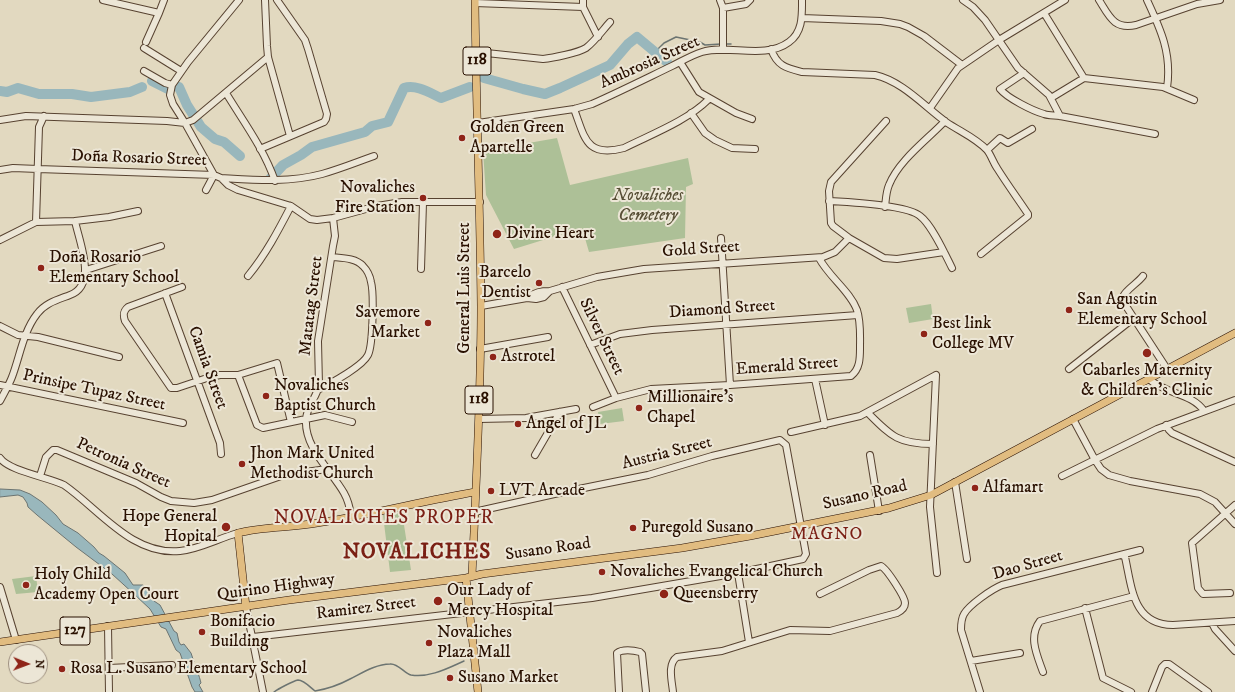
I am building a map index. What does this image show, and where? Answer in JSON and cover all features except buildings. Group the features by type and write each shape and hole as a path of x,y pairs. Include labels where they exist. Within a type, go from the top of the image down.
{"main road":[{"name":"General Luis Street","path":"469,577 479,419 481,306 475,2"},
{"name":"Susano Road","path":"469,577 682,548 889,508 931,494 955,482 1235,333"},
{"path":"246,607 238,533 262,528 306,525 475,492"},
{"path":"469,577 469,612 478,692"},
{"name":"Quirino Highway","path":"0,642 289,600 469,577"}],"street":[{"path":"103,0 160,13"},
{"path":"164,0 160,13 145,45 181,71"},
{"path":"206,190 214,175 177,112 170,95 172,85 181,71 239,0"},
{"path":"265,0 268,57 290,136"},
{"path":"260,149 324,122 327,114 305,40 277,0"},
{"path":"583,0 583,7 598,37"},
{"path":"720,0 723,8 723,48"},
{"path":"723,8 746,4 750,0"},
{"name":"Ambrosia Street","path":"478,123 574,109 602,100 702,52 723,48 756,51 781,47 790,41 800,29 802,18 802,0"},
{"path":"965,0 980,14 1015,63 1051,98 1060,116"},
{"path":"930,108 955,72 962,65 999,40 1065,0"},
{"path":"1099,0 1113,21 1122,25 1132,26 1193,5 1220,0"},
{"path":"1147,0 1162,36 1168,58 1170,69 1167,88"},
{"path":"475,2 583,7"},
{"path":"1044,13 1084,78"},
{"path":"802,18 881,21 900,24 924,36 962,65"},
{"path":"477,52 543,59 552,58 584,49 598,37 610,22"},
{"path":"771,49 776,60 780,64 802,72 875,75 883,77 930,108 945,121 979,143 987,150 996,168 1028,216 981,254"},
{"path":"0,120 17,116 44,116 167,120 185,124 197,117 268,57"},
{"path":"680,62 699,92 736,113 752,118"},
{"path":"144,71 165,83 172,85"},
{"path":"1024,73 1000,89 1006,96 1038,112 1045,115 1060,116 1155,134"},
{"path":"1051,98 1084,78 1167,88 1194,100"},
{"path":"226,93 260,149 275,181"},
{"path":"574,109 587,143 593,148 605,151 624,148 691,113 702,106 709,98"},
{"path":"691,113 706,133 715,140 732,148 755,149"},
{"path":"36,222 39,127 44,116"},
{"path":"886,121 833,178 830,186 830,201 833,226 848,238 879,256 890,259 944,252"},
{"path":"885,207 888,186 893,177 909,157 945,121"},
{"path":"987,150 1000,138 1008,143 1032,129"},
{"path":"221,178 275,181 300,178 322,174 374,156"},
{"name":"Doña Rosario Street","path":"0,170 13,168 214,175 238,190 291,206 310,219 317,220 333,218 388,204 402,202 480,202"},
{"path":"830,201 885,207 920,215 928,225 952,268"},
{"path":"421,269 423,203"},
{"path":"248,276 271,245 291,206"},
{"path":"0,240 36,222 75,221 109,217 138,211"},
{"name":"Matatag Street","path":"306,418 319,385 318,342 335,236 333,218"},
{"path":"0,401 12,377 26,336 36,315 43,308 57,299 76,292 85,280 86,270 75,221"},
{"path":"722,238 730,385"},
{"name":"Gold Street","path":"481,306 527,298 536,299 544,297 550,292 597,277 626,271 658,267 819,258 828,256 835,252 848,238"},
{"path":"86,270 161,246"},
{"path":"318,390 345,374 364,360 368,355 370,346 373,294 368,273 363,265 354,260 332,256"},
{"name":"Emerald Street","path":"593,407 616,398 651,390 846,377 855,373 859,363 860,353 858,315 851,299 830,275 819,258"},
{"path":"1142,276 1122,298 1122,300 1167,369"},
{"path":"182,287 128,307 124,310 123,315 125,321 171,388 177,388 220,375 238,375 277,363 291,422"},
{"name":"Silver Street","path":"562,288 616,398"},
{"name":"Camia Street","path":"165,293 220,443 221,454"},
{"name":"Diamond Street","path":"590,344 609,337 636,331 858,315"},
{"path":"1069,369 1134,318"},
{"path":"0,326 18,335 38,337 119,357"},
{"path":"480,349 548,337"},
{"path":"238,375 259,427 263,428 306,418 328,415 352,422"},
{"path":"791,432 852,419 868,413 936,375 930,507 937,573"},
{"path":"815,379 825,425"},
{"path":"1149,379 1157,385 1196,402 1204,411"},
{"name":"Prinsipe Tupaz Street","path":"0,385 183,423"},
{"path":"1062,476 1166,425 1235,400"},
{"path":"479,419 526,418 576,409"},
{"path":"535,455 560,412"},
{"path":"868,413 884,429 900,440 910,443 933,444"},
{"path":"306,418 307,432 314,449 344,492 352,516"},
{"path":"1073,419 1094,460 1101,469 1109,475 1130,481 1200,494 1215,502 1235,524"},
{"path":"1166,425 1168,430 1172,433 1235,462"},
{"name":"Austria Street","path":"474,512 648,475 712,456 780,440 786,445 801,525"},
{"name":"Petronia Street","path":"40,476 46,457 53,450 57,450 136,483 171,501 194,503 212,500 284,475 327,469"},
{"path":"870,455 879,510"},
{"path":"0,458 2,461 11,466 64,485 125,534 137,542 155,549 180,551 238,533"},
{"path":"955,482 967,559"},
{"path":"1230,593 1203,594 1199,591 1192,543 1235,505"},
{"name":"Ramirez Street","path":"252,637 592,598 738,573 803,559 806,554 801,525"},
{"name":"Dao Street","path":"980,692 961,630 961,621 967,611 991,590 1002,585 1140,550"},
{"path":"1122,555 1125,557 1138,607 1143,614 1155,623 1164,625 1235,621"},
{"path":"673,692 671,668 674,658 679,656 722,651 790,630 823,631 838,629 897,613 903,609 905,603 904,598 885,569 881,566 869,570 820,594"},
{"path":"738,573 749,642"},
{"path":"0,587 16,640"},
{"path":"1043,672 1036,653 1034,641 1036,626 1040,621 1134,596"},
{"path":"246,607 263,692"},
{"path":"1085,608 1103,678 1131,692"},
{"path":"1212,623 1215,629 1235,651"},
{"path":"108,626 109,692"},
{"path":"620,692 617,653 633,651 640,652 642,654 646,692"},
{"path":"971,660 1020,653"},
{"path":"1152,692 1162,666 1169,664 1208,692"},
{"path":"109,668 172,665"}],"green space":[{"name":"Novaliches Cemetery","path":"557,138 570,185 688,158 693,184 686,187 685,238 589,252 582,228 514,249 486,195 483,151"},
{"path":"931,304 933,319 909,323 906,308"},
{"path":"622,408 624,421 600,424 598,412"},
{"path":"402,512 411,570 390,572 383,515"},
{"name":"Holy Child Academy Open Court","path":"36,576 38,592 16,594 12,579"}],"water":[{"path":"0,489 20,490 30,494 42,502 63,524 78,533 99,553 125,573 133,585 143,585 150,591 154,601 160,605 174,631 177,633 179,642 181,645 184,644 191,653 194,662 191,663 199,675 201,683 199,685 203,692 195,692 180,653 176,650 166,629 161,627 150,609 112,574 37,515 28,507 23,497 18,495 0,497"}],"waterway":[{"path":"484,78 545,94 610,65 628,44 637,37 667,62"},
{"path":"655,52 664,43 676,37 700,42 705,45 721,44"},
{"path":"725,44 731,44"},
{"path":"152,81 168,89"},
{"path":"173,86 179,87 187,105 201,127 215,139 224,142 240,156"},
{"path":"0,91 7,92 18,88 39,94 72,94 91,97 130,92 142,87"},
{"path":"270,179 283,165 312,147 365,132 372,126 388,122 404,88 418,88 441,98 470,87"},
{"path":"274,692 298,680 305,683 315,691 324,689 342,683 374,667 385,664 396,665 408,674 418,676 439,672 464,661"}],"place":[{"name":"Golden Green Apartelle","path":"462,138"},
{"name":"Novaliches Fire Station","path":"423,198"},
{"name":"Divine Heart","path":"497,234"},
{"name":"Doña Rosario Elementary School","path":"41,268"},
{"name":"Barcelo Dentist","path":"539,283"},
{"name":"San Agustin Elementary School","path":"1069,310"},
{"name":"Savemore Market","path":"428,323"},
{"name":"Best link College MV","path":"924,334"},
{"name":"Cabarles Maternity & Children's Clinic","path":"1147,353"},
{"name":"Astrotel","path":"493,357"},
{"name":"Novaliches Baptist Church","path":"266,396"},
{"name":"Millionaire's Chapel","path":"639,408"},
{"name":"Angel of JL","path":"518,424"},
{"name":"Jhon Mark United Methodist Church","path":"242,464"},
{"name":"Alfamart","path":"975,488"},
{"name":"LVT Arcade","path":"491,491"},
{"name":"Hope General Hopital","path":"226,527"},
{"name":"Puregold Susano","path":"633,528"},
{"name":"Novaliches Evangelical Church","path":"602,572"},
{"name":"Holy Child Academy Open Court","path":"26,585"},
{"name":"Queensberry","path":"664,594"},
{"name":"Our Lady of Mercy Hospital","path":"438,601"},
{"name":"Bonifacio Building","path":"202,632"},
{"name":"Novaliches Plaza Mall","path":"429,643"},
{"name":"Rosa L. Susano Elementary School","path":"62,669"},
{"name":"Susano Market","path":"450,678"}],"district":[{"name":"NOVALICHES PROPER","path":"384,519"},
{"name":"MAGNO","path":"827,535"},
{"name":"NOVALICHES","path":"417,554"}]}
